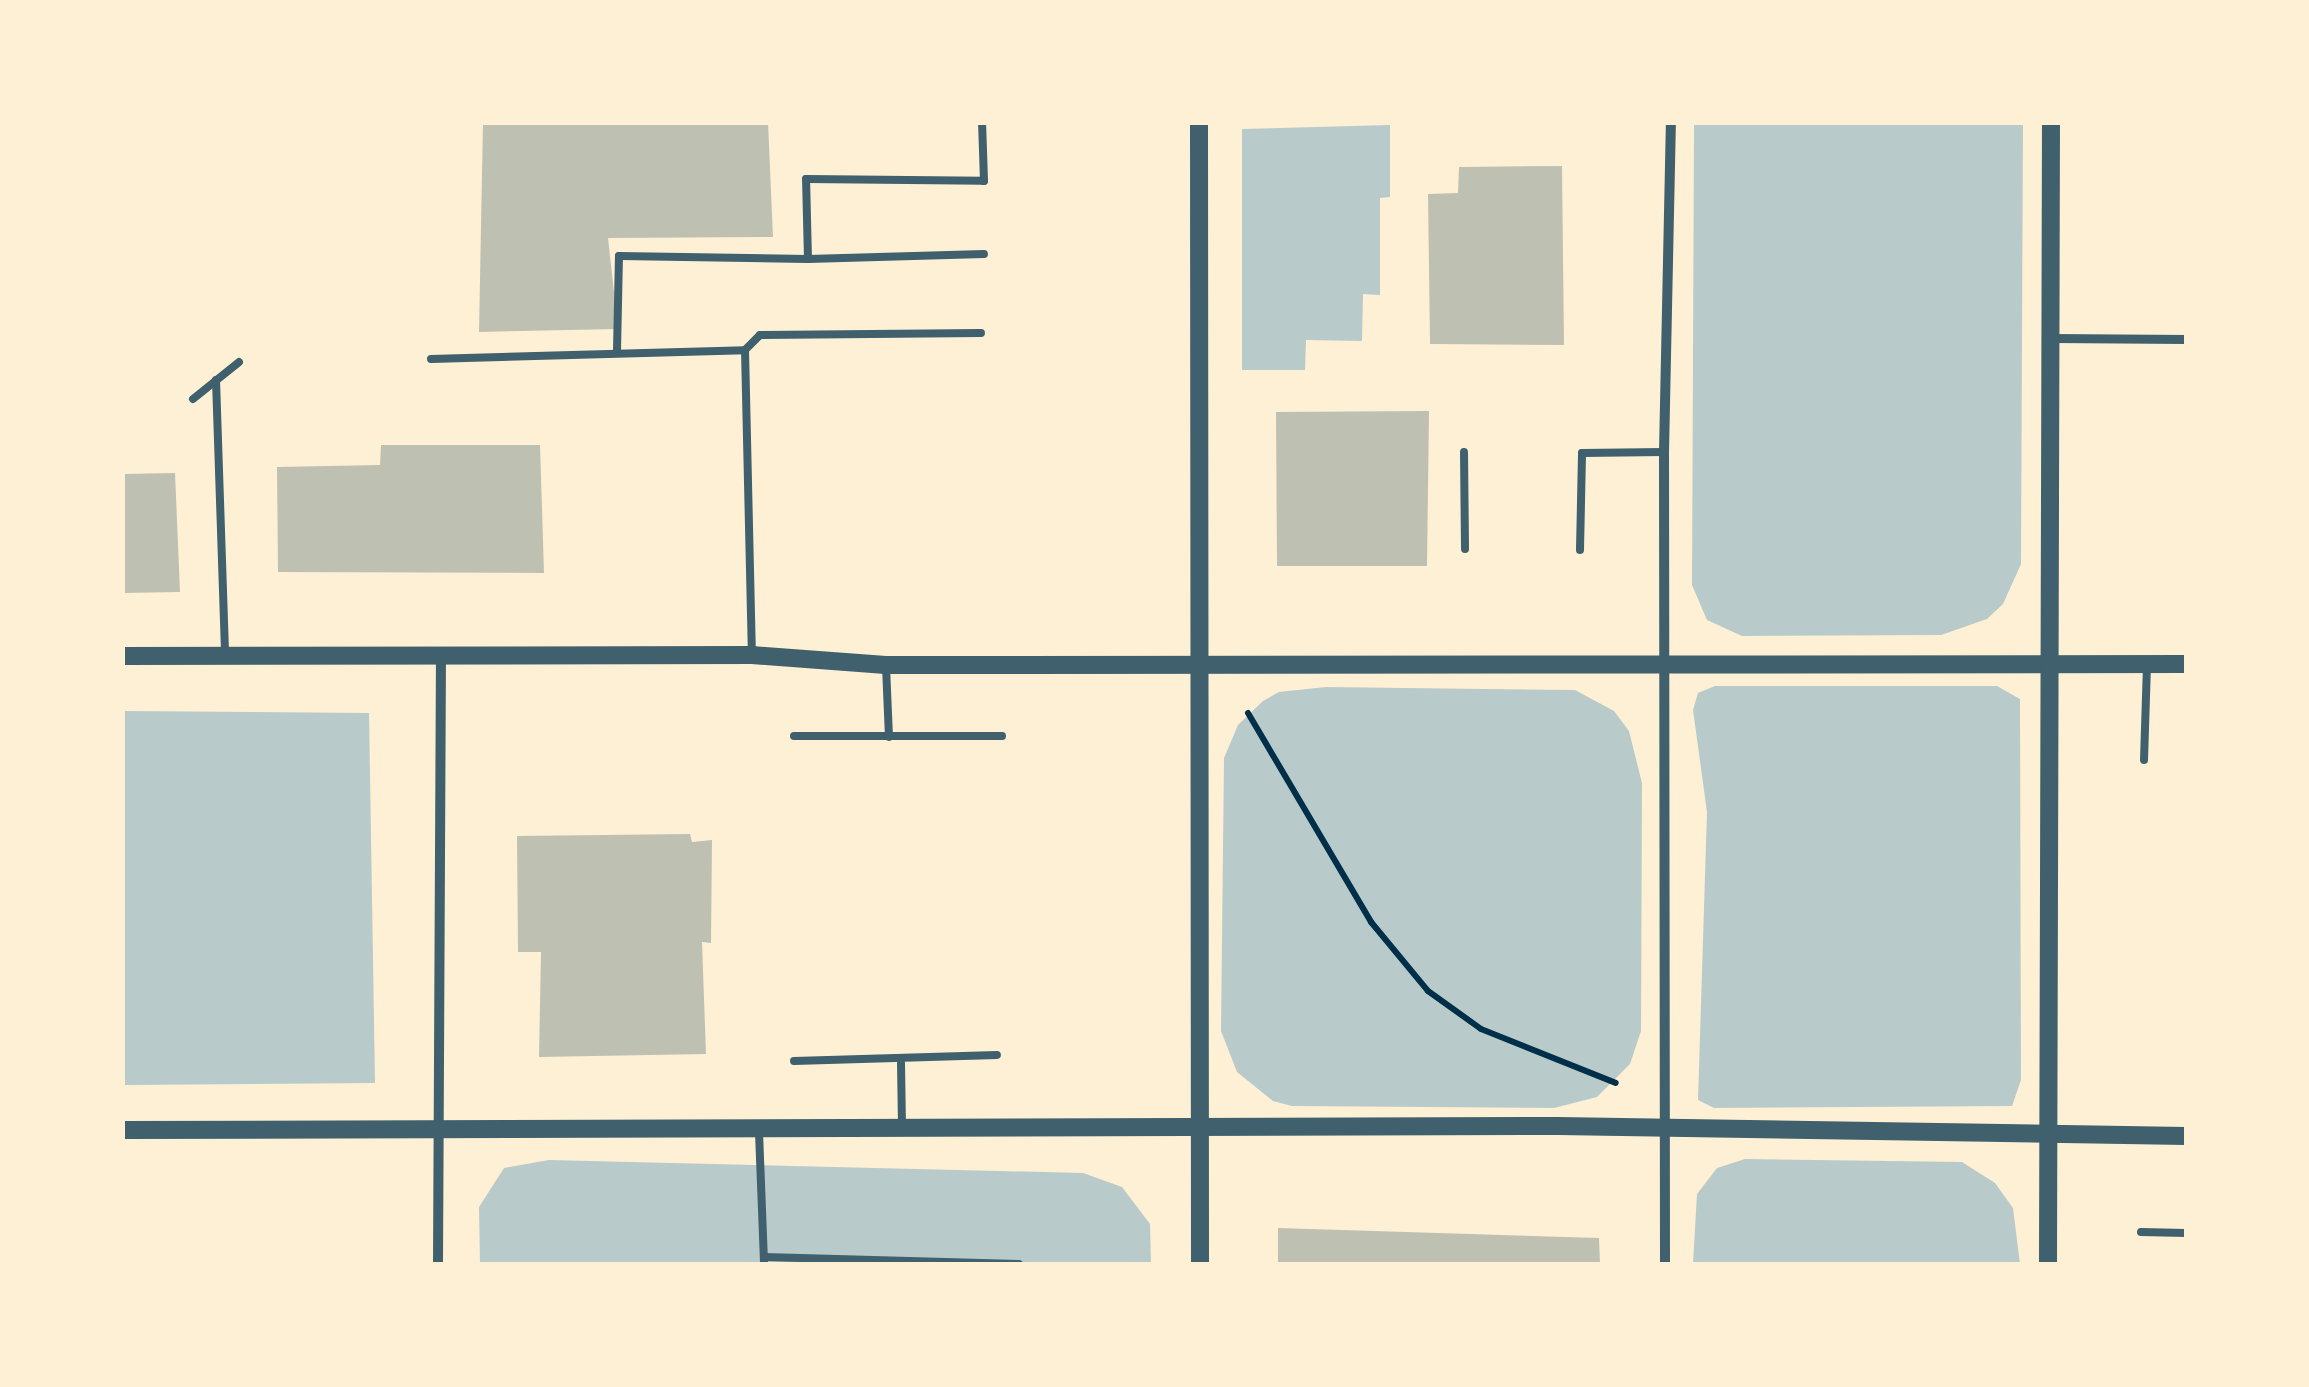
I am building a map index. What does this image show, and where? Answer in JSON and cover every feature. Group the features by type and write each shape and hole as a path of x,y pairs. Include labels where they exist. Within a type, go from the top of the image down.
{"street":[{"path":"1199,122 1200,1264"},
{"path":"1665,1264 1664,452 1671,122"},
{"path":"2048,1264 2051,122"},
{"path":"2051,338 2186,338"},
{"path":"122,656 752,655 886,665 2186,664"},
{"path":"438,1264 442,1132 441,656"},
{"path":"122,1130 2048,1129 2186,1136"}],"lane":[{"path":"808,259 806,179 984,181 982,122"},
{"path":"617,351 619,256 808,259 984,254"},
{"path":"431,358 745,350 760,335 982,333"},
{"path":"745,350 752,655"},
{"path":"194,398 239,362"},
{"path":"216,380 225,656"},
{"path":"1464,452 1465,549"},
{"path":"1580,550 1582,453 1664,452"},
{"path":"2144,760 2147,664"},
{"path":"886,665 889,736"},
{"path":"794,736 1002,736"},
{"path":"794,1062 902,1063 997,1055"},
{"path":"902,1063 902,1130"},
{"path":"759,1132 764,1261 1019,1264"},
{"path":"2141,1232 2186,1233"}],"path":[{"path":"1248,713 1371,922 1428,991 1481,1029 1616,1083"}],"shaded area":[{"path":"1694,123 2023,123 2021,564 2003,604 1987,619 1941,635 1742,636 1707,620 1692,585"},
{"path":"1390,125 1390,197 1380,198 1380,295 1363,294 1362,341 1306,340 1305,370 1242,370 1242,129"},
{"path":"1715,686 1997,686 2020,699 2021,1080 2012,1106 1714,1108 1698,1100 1707,812 1693,710 1698,693"},
{"path":"1326,687 1575,690 1614,711 1629,731 1642,783 1641,1031 1630,1064 1597,1097 1554,1108 1292,1106 1273,1101 1237,1072 1221,1031 1224,758 1238,725 1263,701 1279,692"},
{"path":"123,711 369,713 375,1083 123,1085"},
{"path":"1745,1159 1962,1162 1995,1183 2013,1208 2020,1264 1693,1264 1697,1194 1717,1168"},
{"path":"549,1160 1083,1173 1122,1187 1150,1224 1151,1264 480,1264 479,1207 504,1168"}],"building":[{"path":"483,122 768,122 773,237 608,238 618,329 479,332"},
{"path":"1562,166 1564,345 1430,344 1428,194 1458,193 1459,167"},
{"path":"1429,411 1427,566 1277,566 1276,412"},
{"path":"381,445 540,445 544,573 278,572 277,467 380,465"},
{"path":"175,473 180,592 122,593 122,474"},
{"path":"690,834 692,842 712,840 711,943 702,942 706,1054 539,1057 541,952 518,952 517,836"},
{"path":"1278,1228 1599,1238 1600,1264 1278,1264"}]}
